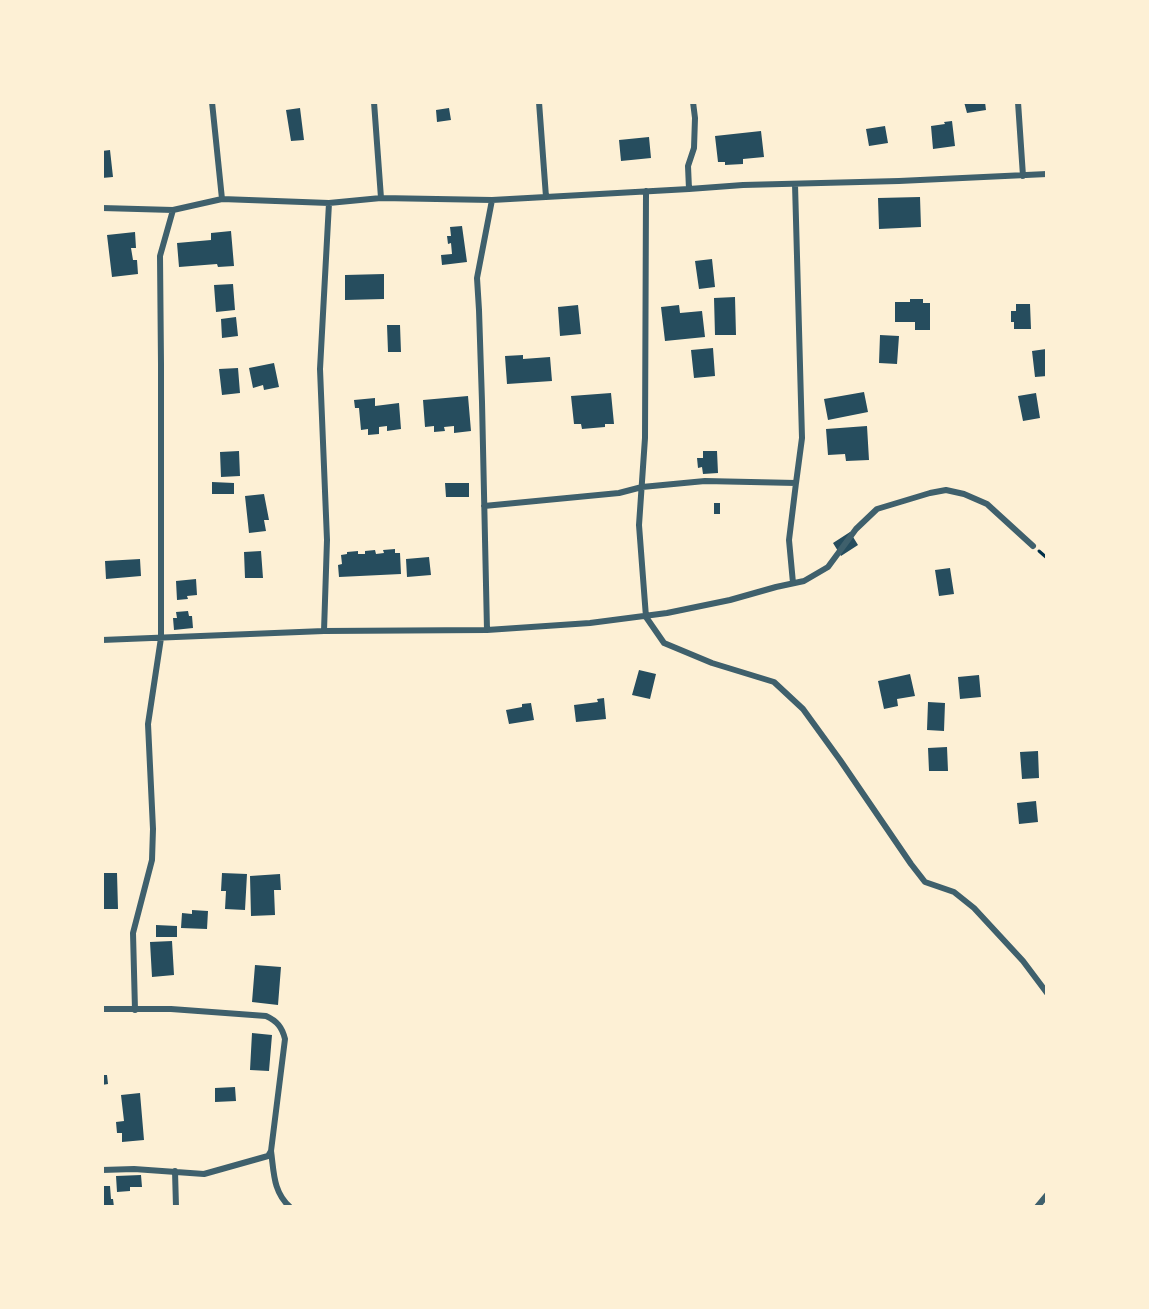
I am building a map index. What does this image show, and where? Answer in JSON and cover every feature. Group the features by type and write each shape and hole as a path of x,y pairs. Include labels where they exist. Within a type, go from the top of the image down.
{"street":[{"path":"212,102 222,200"},
{"path":"374,102 381,198"},
{"path":"539,102 546,197"},
{"path":"689,189 688,166 694,147 693,102"},
{"path":"1018,102 1023,176"},
{"path":"102,208 173,210 222,200 329,203 381,198 492,200 743,185 1047,174"},
{"path":"793,583 789,540 802,438 795,184"},
{"path":"646,192 645,438 639,525 646,617 664,643 712,663 774,681 803,709 925,882 954,892 974,908 1023,961 1047,993"},
{"path":"487,630 477,278 492,200"},
{"path":"324,630 327,540 320,369 329,203"},
{"path":"135,1010 133,933 152,860 153,829 148,724 161,638 160,256 173,210"},
{"path":"484,506 619,493 642,487 705,481 796,483"},
{"path":"102,640 324,630 487,630 646,617 730,600 804,581 828,567 856,529 877,509 946,490 964,494 987,504 1033,546"},
{"path":"102,1009 171,1010 266,1016 275,1021 282,1029 285,1039 271,1151 279,1195 290,1207"},
{"path":"102,1170 134,1169 204,1174 268,1156 271,1151"},
{"path":"175,1171 176,1207"},
{"path":"1037,1207 1047,1195"}],"building":[{"path":"964,102 985,102 986,110 967,113"},
{"path":"300,108 304,140 291,141 286,110"},
{"path":"449,108 451,120 437,122 436,110"},
{"path":"952,121 955,146 933,149 931,126"},
{"path":"885,126 888,143 869,146 866,129"},
{"path":"761,131 764,157 743,159 743,164 725,165 725,162 718,162 715,136"},
{"path":"649,137 651,158 621,161 619,140"},
{"path":"110,150 113,177 102,178 102,151"},
{"path":"920,197 921,227 879,229 878,198"},
{"path":"462,226 467,262 442,265 441,255 452,254 451,243 448,244 447,236 451,236 450,227"},
{"path":"231,231 234,266 218,267 217,264 179,267 177,243 211,240 211,233"},
{"path":"135,232 136,248 131,248 133,260 137,260 138,274 112,277 107,235"},
{"path":"712,259 715,287 699,289 695,261"},
{"path":"384,274 384,299 345,300 345,275"},
{"path":"233,284 235,310 216,312 214,285"},
{"path":"735,297 736,335 715,335 714,298"},
{"path":"910,299 923,299 923,303 930,303 930,330 915,330 915,322 895,322 895,302 910,302"},
{"path":"1016,304 1030,304 1031,329 1014,329 1014,322 1011,322 1011,311 1016,311"},
{"path":"578,305 581,334 560,336 558,307"},
{"path":"679,305 680,313 702,311 705,337 665,341 661,307"},
{"path":"236,317 238,336 222,338 221,319"},
{"path":"387,325 400,325 401,352 388,352"},
{"path":"880,335 899,336 897,364 879,363"},
{"path":"713,348 715,376 694,378 691,350"},
{"path":"1046,349 1047,376 1035,377 1032,351"},
{"path":"523,355 523,359 550,357 552,381 507,384 505,356"},
{"path":"274,363 279,387 264,390 263,385 253,388 249,368"},
{"path":"238,368 240,393 222,395 219,369"},
{"path":"864,392 868,412 828,420 824,399"},
{"path":"611,393 614,424 582,429 581,424 574,424 571,396"},
{"path":"1036,393 1040,418 1023,421 1018,396"},
{"path":"468,396 471,431 454,433 454,426 444,427 445,431 434,432 434,426 425,427 423,400"},
{"path":"375,398 375,406 399,403 401,429 387,431 387,426 379,427 379,434 368,435 368,429 361,430 359,408 355,408 354,400"},
{"path":"867,426 869,460 846,461 845,454 828,455 826,429"},
{"path":"239,451 240,476 221,477 220,452"},
{"path":"703,451 717,451 718,473 703,474 702,467 698,468 697,458 703,458"},
{"path":"212,482 234,483 234,494 212,494"},
{"path":"445,483 469,483 469,497 446,497"},
{"path":"264,494 269,520 264,520 266,531 249,533 245,496"},
{"path":"714,503 720,503 720,514 714,514"},
{"path":"850,532 858,545 841,556 833,543"},
{"path":"395,549 395,553 400,553 401,574 339,577 338,565 342,564 341,555 347,552 358,551 358,554 365,554 365,551 375,550 376,554 384,553 383,550"},
{"path":"261,551 263,578 245,578 244,552"},
{"path":"429,557 431,575 407,577 406,559"},
{"path":"140,559 141,576 106,579 105,561"},
{"path":"950,568 954,594 939,596 935,570"},
{"path":"196,579 197,595 177,600 176,581"},
{"path":"188,611 189,616 192,616 193,628 174,630 173,618 177,618 176,612"},
{"path":"639,670 656,674 650,699 632,695"},
{"path":"910,674 915,696 897,699 898,706 884,709 878,681"},
{"path":"979,675 981,697 960,699 958,677"},
{"path":"604,698 606,719 576,722 574,705 598,702 597,699"},
{"path":"928,702 945,703 944,731 927,730"},
{"path":"531,703 534,720 509,724 506,710"},
{"path":"947,747 948,771 929,771 928,748"},
{"path":"1038,751 1039,778 1022,779 1020,752"},
{"path":"1036,801 1038,822 1019,824 1017,803"},
{"path":"102,873 117,873 118,909 102,909"},
{"path":"222,873 247,874 245,910 225,909 226,891 221,891"},
{"path":"280,874 281,890 274,890 275,915 251,916 250,876"},
{"path":"192,910 208,911 207,929 181,928 182,913 192,914"},
{"path":"156,925 177,926 177,937 156,937"},
{"path":"172,941 174,975 152,977 150,942"},
{"path":"255,965 281,967 278,1005 252,1002"},
{"path":"252,1033 272,1035 269,1071 250,1070"},
{"path":"102,1075 107,1075 108,1084 102,1085"},
{"path":"235,1087 236,1101 215,1102 215,1088"},
{"path":"140,1093 144,1140 122,1142 122,1133 117,1133 116,1122 124,1121 121,1095"},
{"path":"141,1175 142,1187 130,1187 130,1191 117,1192 116,1176"},
{"path":"102,1186 110,1186 114,1207 102,1207"}]}
